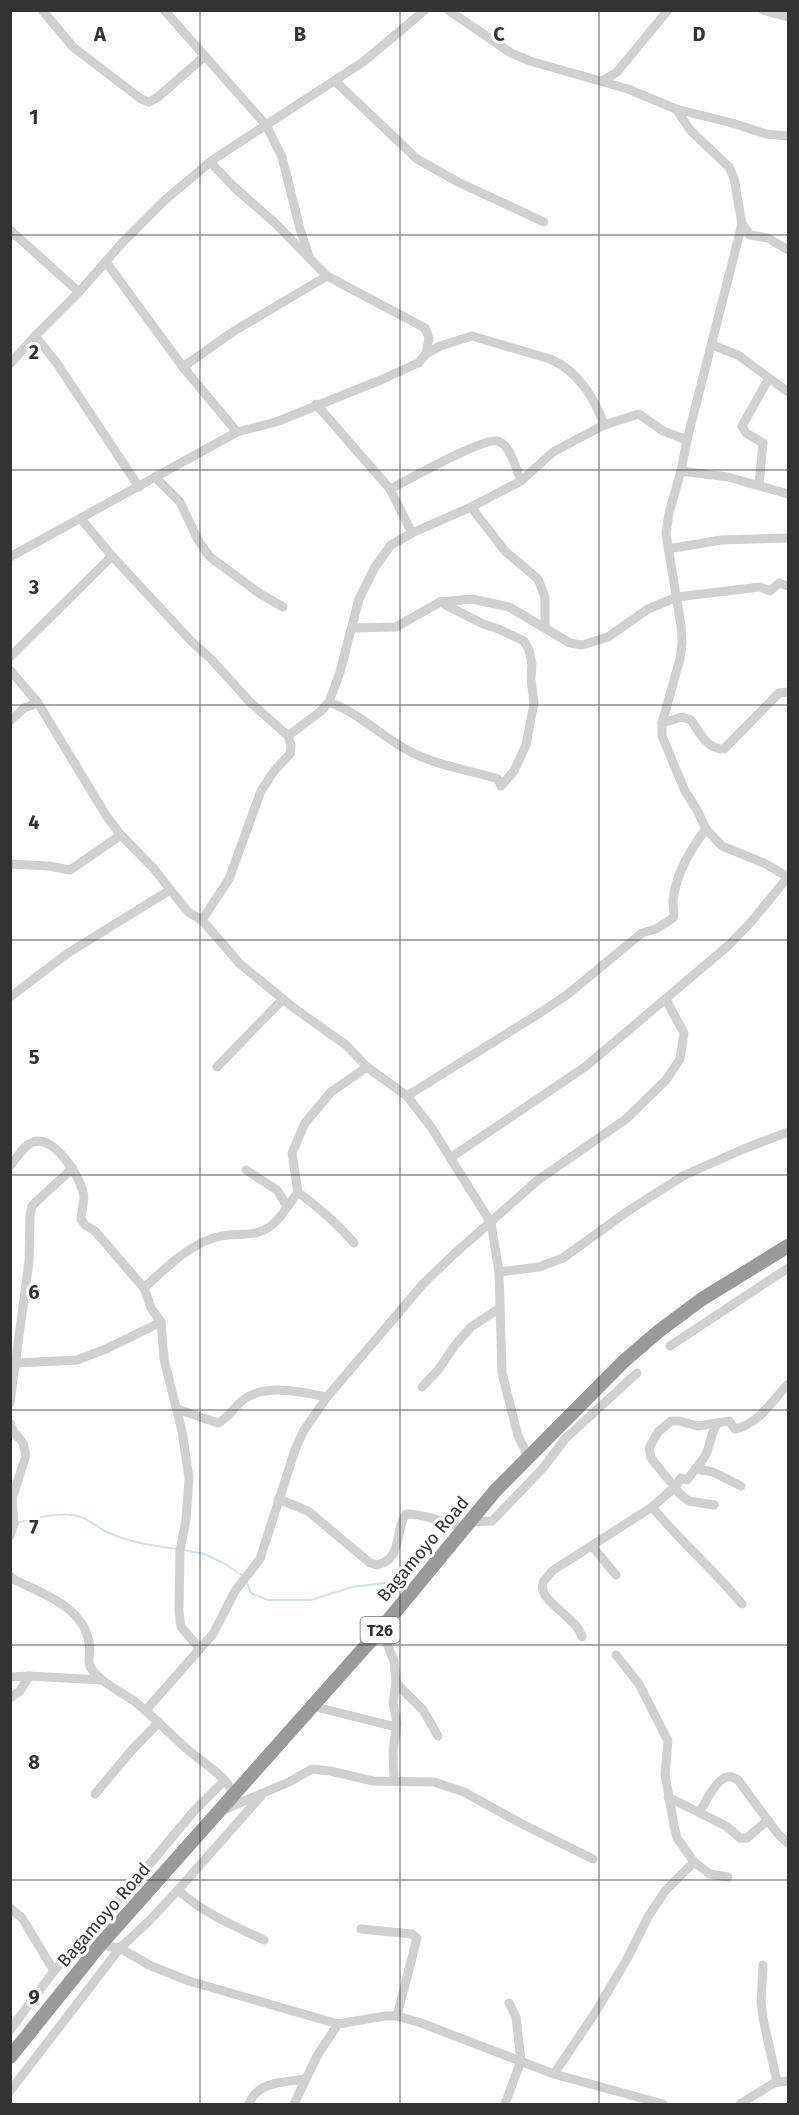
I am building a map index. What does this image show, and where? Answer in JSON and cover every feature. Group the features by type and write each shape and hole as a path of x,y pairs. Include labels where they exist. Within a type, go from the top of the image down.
{"highway":[{"name":"Bagamoyo Road","path":"10,2057 100,1945 381,1629 495,1491 528,1456 559,1435 624,1361 659,1331 702,1299 789,1246"}],"street":[{"path":"42,10 73,47 141,99 149,102 158,97 205,56"},
{"path":"10,364 166,199 210,162 336,82 425,10"},
{"path":"448,10 511,53 628,89 676,109 766,134 789,136"},
{"path":"602,81 617,72 668,10"},
{"path":"763,10 789,17"},
{"path":"166,11 266,125 282,157 309,258"},
{"path":"336,82 417,159 468,187 544,222"},
{"path":"450,1158 585,1068 729,945 788,877 764,863 722,846 706,829 685,791 662,736 662,723 682,643 677,597 666,541 669,513 742,224 734,178 729,167 691,131 676,109"},
{"path":"210,162 327,276 425,328 429,338 426,354"},
{"path":"742,224 750,235 768,238 789,250"},
{"path":"10,230 79,292"},
{"path":"106,262 183,367 237,432"},
{"path":"183,367 242,326 327,276"},
{"path":"35,336 57,362 139,487"},
{"path":"10,557 237,432 276,422 401,371 418,363 426,354 440,346 472,336 559,362 586,389 597,405 604,424"},
{"path":"712,345 738,355 789,392"},
{"path":"759,484 763,443 746,433 742,426 768,378"},
{"path":"316,404 390,489 412,533"},
{"path":"288,736 321,711 329,702 353,628 359,599 375,567 391,545 521,481 553,452 604,424 639,414 663,431 687,440"},
{"path":"390,489 462,453 496,441 505,445 521,481"},
{"path":"681,471 728,477 789,494"},
{"path":"155,477 180,502 198,540 210,557 283,608"},
{"path":"471,507 505,551 538,579 545,597 545,627"},
{"path":"81,519 112,556 249,702 288,736 291,745 290,754 274,771 261,791 229,879 202,920"},
{"path":"668,549 720,540 789,538"},
{"path":"10,657 112,556"},
{"path":"353,628 396,627 440,602 486,600 509,607 570,643 582,645 608,637 648,609 677,597 760,587 770,591 779,583 789,586"},
{"path":"329,702 351,711 389,739 416,754 498,778 501,786 514,771 526,745 534,703 529,650 524,641 483,624 440,602"},
{"path":"10,670 38,703 92,794 121,835 154,869 188,912 202,920 240,964 346,1046 367,1067 407,1096 431,1127 491,1223 499,1272 502,1373 518,1436 528,1456"},
{"path":"662,723 687,718 691,720 708,745 715,749 724,749 778,693 789,692"},
{"path":"10,721 24,708 38,703"},
{"path":"407,1096 543,1011 568,994 642,933 656,929 673,918 675,912 673,899 679,875 685,861 706,829"},
{"path":"10,864 49,866 70,870 121,835"},
{"path":"10,997 68,953 170,890"},
{"path":"217,1067 283,999"},
{"path":"146,1710 219,1625 235,1591 260,1559 295,1450 304,1430 327,1397 423,1284 454,1254 538,1180 626,1119 666,1080 680,1059 684,1033 666,1000"},
{"path":"354,1243 328,1215 298,1192 292,1153 305,1123 331,1092 367,1067"},
{"path":"499,1272 538,1267 563,1258 683,1176 789,1132"},
{"path":"10,1166 26,1147 34,1142 43,1142 52,1147 68,1161 84,1194 81,1220 94,1230 144,1288 161,1322 164,1359 177,1410 189,1478 186,1520 180,1550 179,1611 182,1627 200,1649"},
{"path":"10,1403 17,1363 14,1345 29,1262 32,1206 73,1168"},
{"path":"246,1170 277,1190 287,1206"},
{"path":"144,1288 179,1258 199,1245 216,1237 259,1232 267,1228 276,1221 298,1192"},
{"path":"670,1346 787,1272 773,1256"},
{"path":"422,1387 471,1327 500,1308"},
{"path":"17,1363 77,1360 106,1349 161,1322"},
{"path":"278,1499 308,1510 370,1563 377,1566 388,1559 396,1548 399,1542 401,1521 406,1515 414,1514 466,1526 492,1521 543,1468 559,1435 637,1373"},
{"path":"714,1505 689,1501 675,1487 651,1458 649,1448 653,1440 658,1432 671,1421 698,1426 729,1421 735,1429 744,1428 756,1420 789,1384"},
{"path":"177,1410 218,1423 225,1420 242,1401 256,1394 284,1390 327,1397"},
{"path":"10,1423 23,1443 26,1455 12,1499 14,1523 10,1536"},
{"path":"582,1637 575,1622 548,1600 542,1592 543,1582 552,1571 651,1507 675,1487 681,1478 687,1480 705,1456 712,1440 713,1429 717,1424"},
{"path":"695,1469 713,1472 741,1486"},
{"path":"651,1507 670,1529 719,1576 742,1604"},
{"path":"592,1546 616,1575"},
{"path":"10,1576 54,1598 71,1611 89,1641 88,1665 101,1680 146,1710 224,1781 231,1789 232,1795"},
{"path":"381,1629 394,1661 396,1683 393,1703 396,1727 393,1751 394,1780"},
{"path":"616,1655 639,1684 668,1741 664,1774 677,1838 694,1862 710,1874 728,1877"},
{"path":"10,1698 20,1691 29,1676"},
{"path":"10,1677 101,1680"},
{"path":"396,1683 423,1710 438,1736"},
{"path":"312,1706 396,1727"},
{"path":"95,1794 159,1722"},
{"path":"215,1814 289,1782 312,1769 373,1780 434,1782 464,1792 593,1859"},
{"path":"700,1811 720,1780 733,1777 744,1787 768,1820 789,1843"},
{"path":"12,2026 54,1971 194,1811 224,1781"},
{"path":"10,2091 120,1948 178,1890 263,1793"},
{"path":"668,1797 700,1811 726,1826 740,1838 747,1838 768,1820"},
{"path":"554,2074 595,2013 627,1959 644,1923 665,1891 694,1862"},
{"path":"178,1890 214,1917 264,1940"},
{"path":"10,1908 22,1918 54,1971"},
{"path":"361,1929 412,1934 417,1938 397,2016"},
{"path":"100,1945 120,1948 149,1965 189,1981 338,2024 397,2016 554,2074 663,2104"},
{"path":"763,1965 761,2002 777,2082"},
{"path":"505,2104 521,2061 516,2017 510,2003"},
{"path":"294,2104 317,2056 338,2024"},
{"path":"249,2104 252,2095 265,2087 275,2083 306,2079"},
{"path":"740,2104 777,2082 789,2081"},
{"path":"758,2093 760,2104"}],"waterway":[{"path":"16,1523 48,1516 73,1515 84,1518 122,1538 177,1549"},
{"path":"246,1580 251,1593 268,1600 311,1600 352,1587 392,1582 411,1566 423,1542"},
{"path":"183,1550 205,1554 243,1576"}]}
